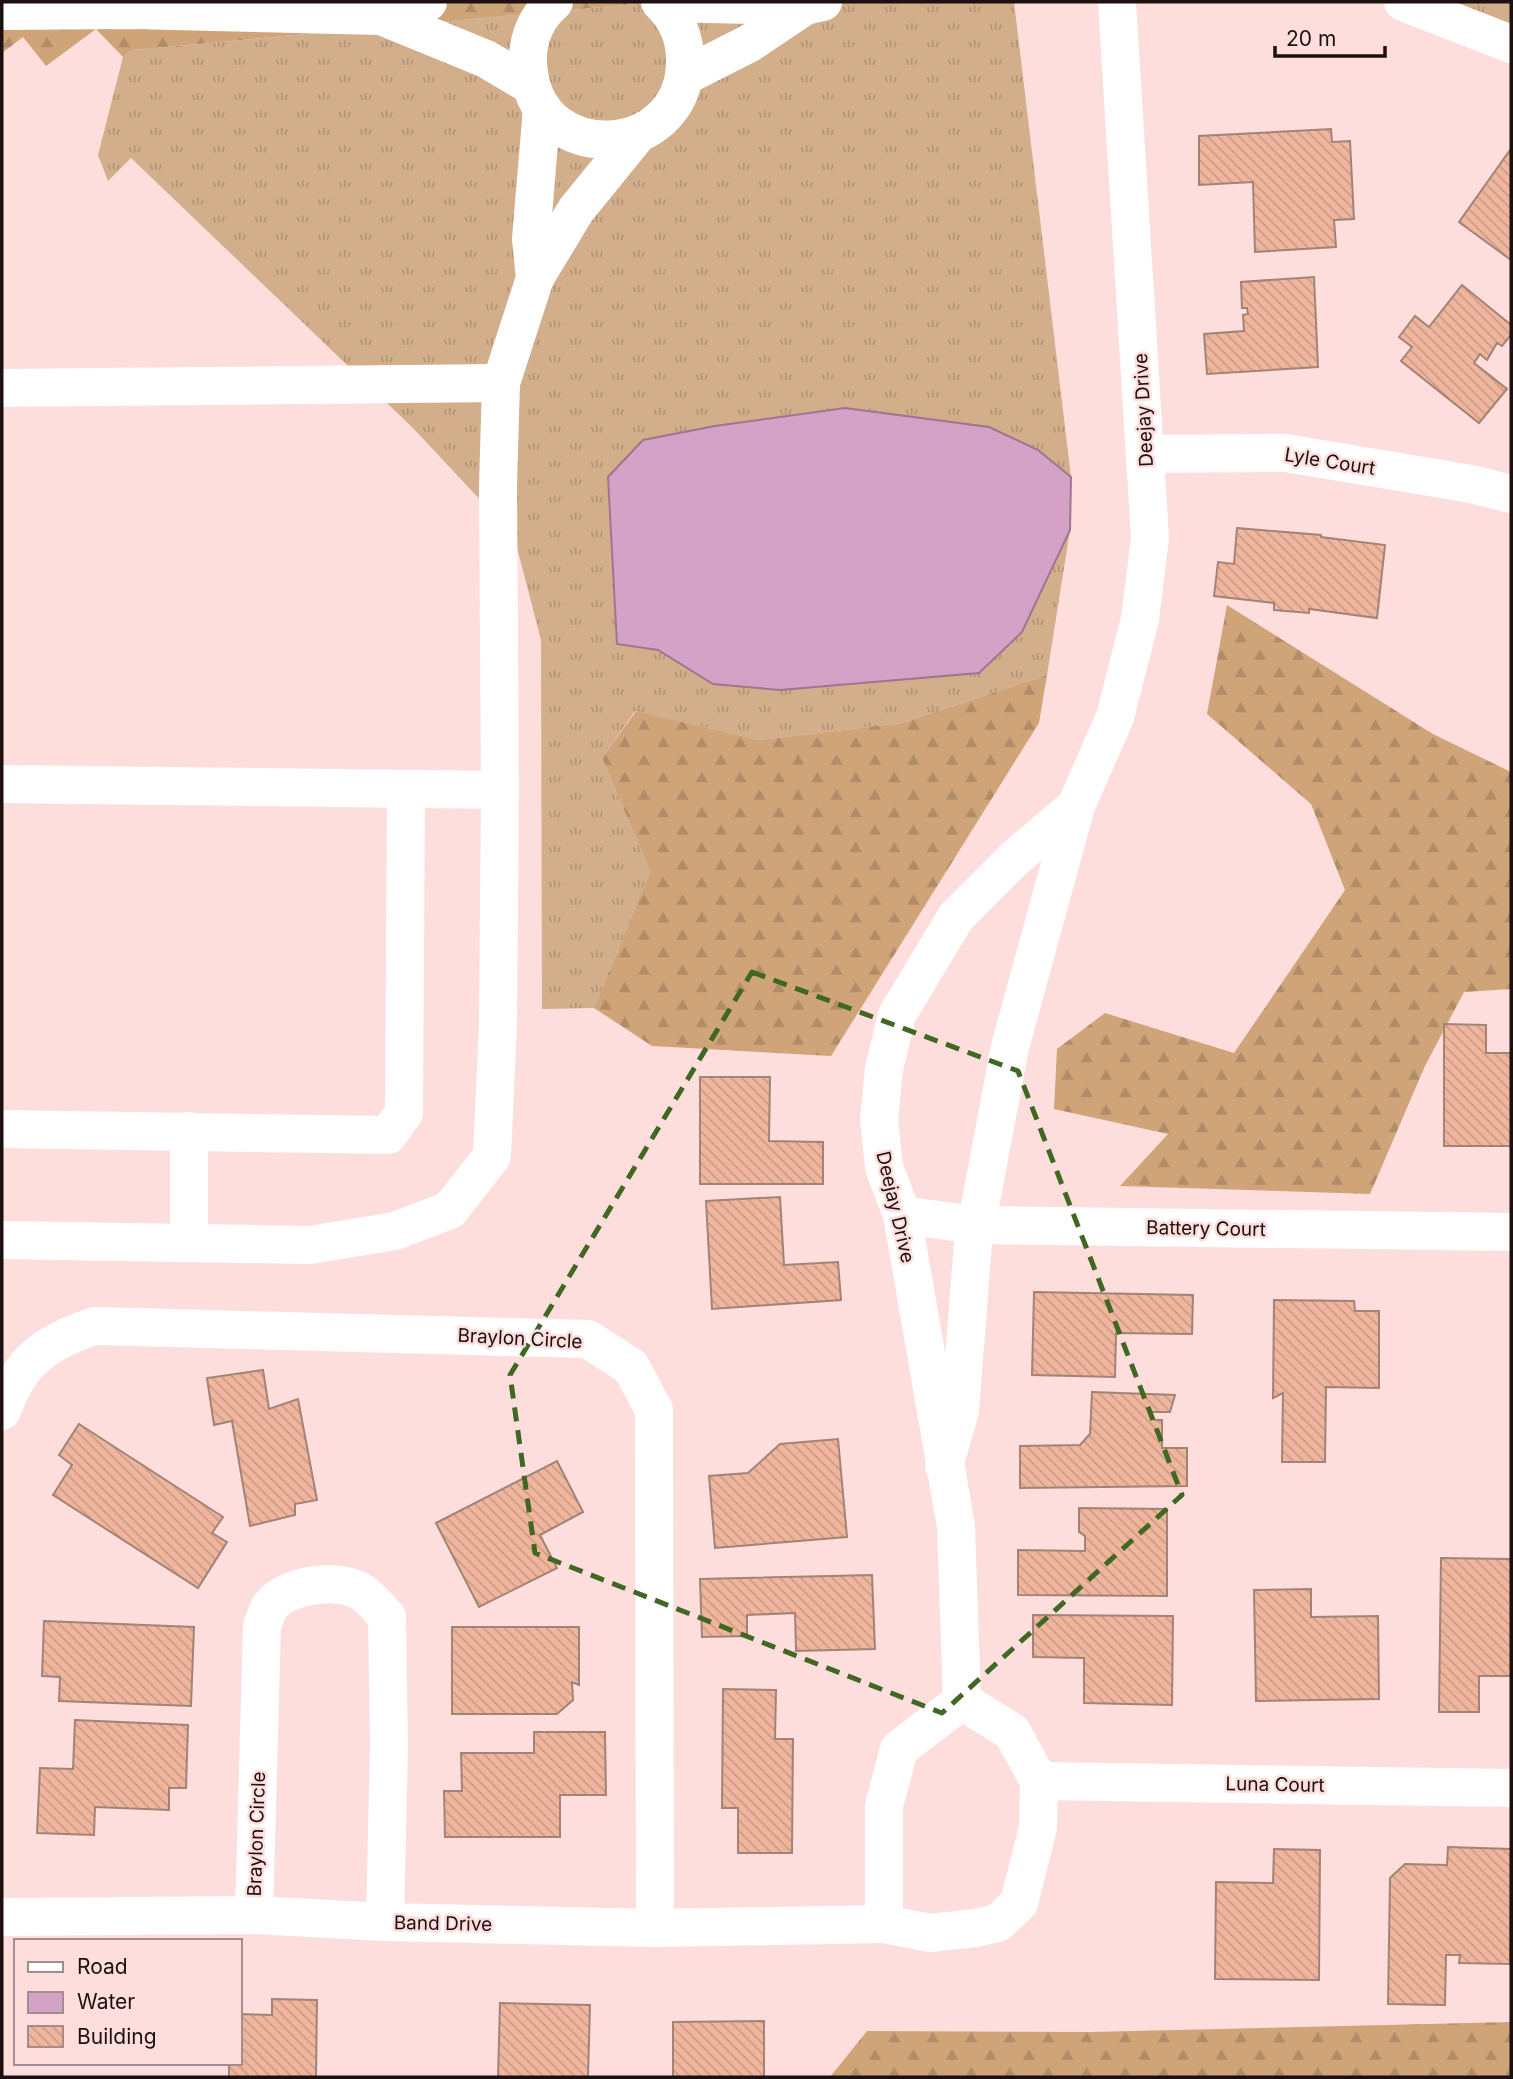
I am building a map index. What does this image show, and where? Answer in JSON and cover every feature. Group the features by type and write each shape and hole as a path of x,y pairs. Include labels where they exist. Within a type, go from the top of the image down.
{"street":[{"path":"2,11 132,10 382,16 428,2"},
{"path":"535,278 531,239 536,97 527,59 532,33 545,10 554,2"},
{"name":"Deejay Drive","path":"944,1466 960,1411 975,1225 1010,1047 1076,806 1115,717 1140,619 1150,538 1147,454 1117,2"},
{"path":"1403,2 1511,44"},
{"path":"382,16 486,59 536,97 561,127 585,138 611,141 637,135 659,122 676,101 685,76 685,50 678,25 661,3"},
{"path":"661,3 814,4"},
{"path":"685,76 750,43 814,4"},
{"path":"2,1240 310,1245 395,1231 450,1210 492,1156 498,1024 498,485 501,383 535,278 576,210 637,135"},
{"path":"2,388 501,383"},
{"name":"Lyle Court","path":"1147,454 1285,453 1471,484 1511,494"},
{"path":"2,784 193,784 500,790"},
{"path":"2,1129 388,1135 404,1113 406,790"},
{"name":"Deejay Drive","path":"962,1702 956,1526 902,1215 884,1167 879,1120 884,1069 897,1015 956,917 1015,858 1076,806"},
{"path":"189,1131 189,1241"},
{"name":"Battery Court","path":"902,1215 975,1225 1511,1232"},
{"name":"Braylon Circle","path":"2,1411 11,1385 34,1356 63,1336 95,1326 588,1339 631,1367 654,1410 655,1928"},
{"name":"Braylon Circle","path":"254,1914 262,1625 271,1606 289,1592 319,1585 342,1585 362,1592 387,1616 389,1745 385,1922"},
{"path":"962,1702 1012,1732 1039,1781 1038,1828 1019,1903 998,1923 930,1934 884,1924 884,1806 899,1749 962,1702"},
{"name":"Luna Court","path":"1039,1781 1511,1788"},
{"name":"Band Drive","path":"2,1917 254,1914 385,1922 655,1928 884,1924"}],"highlighted area":[{"path":"752,972 1018,1071 1182,1495 942,1713 535,1553 510,1375"}],"green space":[{"path":"2,2 658,2 132,50 123,57 96,29 46,66 23,37 2,53"},
{"path":"658,2 1014,2 1071,477 1038,450 845,408 715,426 643,440 608,477 618,644 658,650 713,684 780,690 979,673 1049,572 1070,530 1047,675 902,723 759,740 635,711 602,758 650,871 594,1008 542,1009 541,640 514,536 413,428 131,158 108,181 98,155 123,57 132,50"},
{"path":"1403,2 1511,2 1511,44"},
{"path":"1227,605 1433,734 1511,772 1511,989 1464,992 1425,1066 1370,1194 1120,1186 1168,1134 1054,1109 1057,1049 1105,1013 1234,1053 1345,890 1311,804 1207,714"},
{"path":"1047,675 1039,723 831,1056 652,1046 594,1008 650,871 602,758 636,711 759,740 902,723"},
{"path":"1511,2022 1511,2077 830,2077 867,2031 1090,2032"}],"water":[{"path":"845,408 989,427 1038,450 1071,477 1070,530 1022,632 979,673 780,690 713,684 658,650 617,644 608,477 643,440 715,426"}],"building":[{"path":"1331,129 1332,142 1350,141 1354,219 1334,220 1336,247 1255,252 1253,182 1199,185 1199,136"},
{"path":"1511,151 1511,260 1459,222"},
{"path":"1314,277 1318,367 1207,374 1204,334 1244,331 1243,315 1248,314 1247,308 1242,308 1241,282"},
{"path":"1462,285 1511,325 1511,335 1502,346 1497,343 1487,360 1480,354 1474,363 1507,389 1479,423 1401,361 1412,347 1399,337 1415,316 1429,327"},
{"path":"1237,528 1321,535 1385,545 1377,618 1309,609 1309,613 1274,610 1274,603 1214,596 1218,562 1234,564"},
{"path":"1444,1024 1486,1025 1486,1053 1511,1053 1511,1146 1444,1146"},
{"path":"700,1077 770,1077 769,1141 823,1142 823,1184 700,1184"},
{"path":"780,1197 784,1265 838,1262 841,1300 712,1309 706,1201"},
{"path":"1034,1292 1193,1295 1192,1334 1116,1333 1115,1377 1032,1375"},
{"path":"1274,1300 1354,1301 1355,1311 1379,1311 1379,1388 1326,1387 1325,1462 1282,1462 1283,1393 1273,1398"},
{"path":"263,1370 269,1409 298,1399 317,1500 295,1504 295,1515 250,1526 232,1421 214,1425 207,1378"},
{"path":"1092,1392 1175,1395 1170,1412 1149,1412 1155,1420 1162,1420 1162,1448 1187,1448 1187,1486 1020,1488 1020,1446 1080,1445 1090,1434"},
{"path":"79,1424 223,1517 212,1533 227,1542 198,1588 53,1495 72,1465 59,1455"},
{"path":"838,1439 847,1537 715,1548 709,1476 748,1473 780,1444"},
{"path":"557,1461 583,1512 540,1535 557,1568 479,1607 436,1523"},
{"path":"1079,1508 1167,1509 1167,1596 1018,1595 1018,1550 1085,1551 1085,1536 1079,1532"},
{"path":"1441,1558 1511,1559 1511,1676 1479,1676 1479,1712 1439,1712"},
{"path":"872,1575 875,1649 796,1651 795,1613 747,1615 747,1636 702,1637 700,1579"},
{"path":"1311,1589 1311,1617 1378,1616 1379,1699 1256,1701 1254,1590"},
{"path":"1033,1615 1173,1616 1172,1705 1084,1703 1084,1658 1033,1657"},
{"path":"44,1621 194,1627 191,1706 59,1701 60,1677 42,1676"},
{"path":"452,1627 579,1627 579,1685 572,1682 573,1700 557,1714 452,1714"},
{"path":"723,1689 776,1690 775,1739 793,1739 792,1853 738,1853 738,1808 722,1808"},
{"path":"75,1720 188,1725 186,1788 169,1788 169,1810 95,1807 94,1835 37,1833 40,1768 73,1769"},
{"path":"534,1732 605,1732 606,1795 560,1795 560,1837 445,1837 444,1791 462,1791 461,1753 534,1753"},
{"path":"1448,1847 1511,1849 1510,1964 1459,1963 1460,1955 1446,1955 1445,2005 1388,2004 1390,1878 1405,1864 1447,1865"},
{"path":"1274,1849 1320,1850 1319,1980 1215,1979 1216,1882 1273,1883"},
{"path":"272,1999 317,2000 316,2077 229,2077 229,2065 242,2065 242,2014 272,2015"},
{"path":"500,2003 590,2005 588,2077 498,2077"},
{"path":"764,2021 764,2077 673,2077 673,2022"}]}
